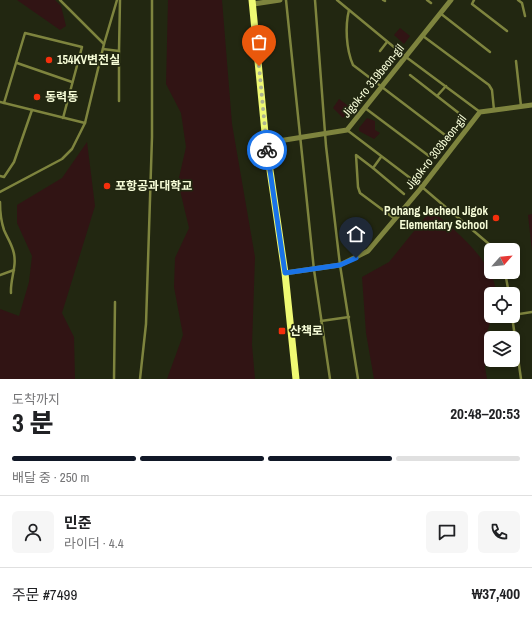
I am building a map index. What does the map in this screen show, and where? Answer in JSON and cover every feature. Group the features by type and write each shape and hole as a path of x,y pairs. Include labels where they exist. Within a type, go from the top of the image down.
{"main road":[{"path":"252,2 266,143 285,273 296,379"}],"street":[{"path":"252,2 280,0"},
{"name":"Jigok-ro 319beon-gil","path":"266,143 326,132 347,130 451,0"},
{"name":"Jigok-ro 303beon-gil","path":"285,273 314,270 340,265 368,251 422,187 480,112 532,105"}],"lane":[{"path":"60,0 104,44"},
{"path":"0,192 62,160 72,149 85,123 104,44 117,0"},
{"path":"118,101 120,0"},
{"path":"140,379 146,324 152,137 152,0"},
{"path":"286,0 314,270 330,379"},
{"path":"315,0 326,132 340,265 358,379"},
{"path":"337,0 406,57 480,112"},
{"path":"427,0 431,3"},
{"path":"474,0 472,4 507,31"},
{"path":"518,0 522,4 525,16"},
{"path":"349,10 346,21 350,58 353,65 445,135"},
{"path":"440,13 490,52"},
{"path":"4,103 25,33 82,47 63,118"},
{"path":"423,35 489,85 492,90 494,110"},
{"path":"380,51 387,42"},
{"path":"103,49 119,51"},
{"path":"516,62 521,106"},
{"path":"17,63 72,82"},
{"path":"410,75 460,114"},
{"path":"437,96 446,86"},
{"path":"0,102 85,123"},
{"path":"365,108 429,156"},
{"path":"0,176 4,177 14,162 32,110"},
{"path":"347,130 422,187 488,243"},
{"path":"396,219 360,193 358,187 356,155 404,194"},
{"path":"373,168 382,157"},
{"path":"0,202 0,217 14,250 14,270 10,282 11,293"},
{"path":"0,275 14,270"},
{"path":"114,379 115,302"},
{"path":"520,314 532,312"},
{"path":"321,321 349,317"},
{"path":"513,323 521,379"}],"shaded area":[{"path":"17,0 55,0 61,6 66,26 60,30"},
{"path":"168,0 222,0 232,124 255,257 252,345 255,379 167,379 183,335 174,287 175,258 189,228 178,182 186,147 181,113 166,84"},
{"path":"400,28 410,36 404,44 394,35"},
{"path":"339,99 351,108 343,118 333,108"},
{"path":"367,118 375,121 375,130 380,133 374,139 359,131 359,128"},
{"path":"87,142 95,206 62,313 74,337 75,379 0,379 0,309 19,316 29,282 32,256 17,223 17,205 62,178"},
{"path":"431,210 472,247 484,263 484,279 493,279 495,287 484,287 484,323 490,323 488,331 484,331 484,367 487,379 374,379 366,333 362,277 389,262"},
{"path":"532,214 532,251 528,215"},
{"path":"362,228 366,230 368,234 366,238 362,240 358,238 356,234 358,230"}],"way so far":[{"path":"259,66 267,150"}],"place":[{"name":"154KV변전실","path":"49,60"},
{"name":"동력동","path":"37,97"},
{"name":"포항공과대학교","path":"107,186"},
{"name":"Pohang Jecheol Jigok Elementary School","path":"496,218"},
{"name":"산책로","path":"282,331"}],"route":[{"path":"267,150 285,273 314,270 340,265 356,258"}]}
